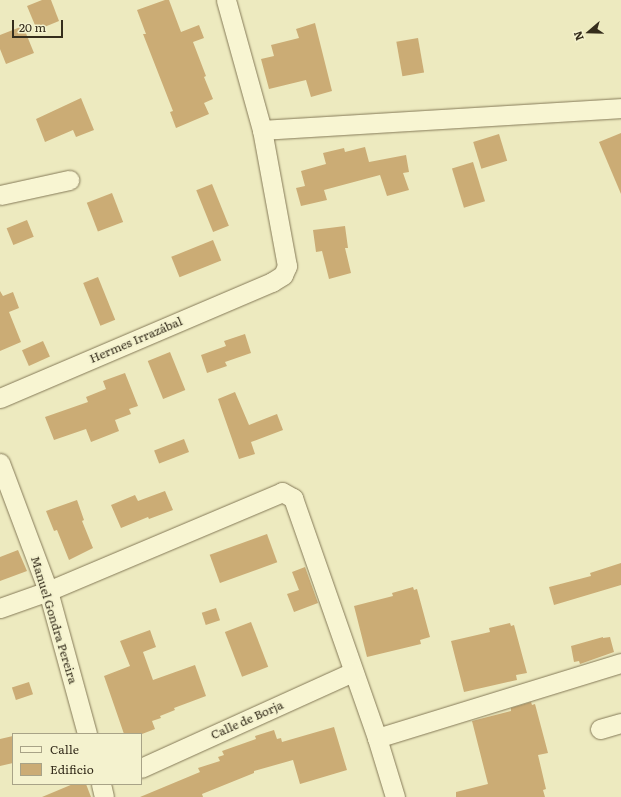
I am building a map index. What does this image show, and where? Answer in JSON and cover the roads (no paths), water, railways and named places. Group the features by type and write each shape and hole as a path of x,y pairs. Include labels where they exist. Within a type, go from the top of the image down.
{"street":[{"path":"226,0 262,130 621,108"},
{"name":"Hermes Irrazábal","path":"0,398 272,282 283,275 286,266 262,130"},
{"path":"0,195 68,180"},
{"name":"Manuel Gondra Pereira","path":"0,463 48,591 87,733"},
{"path":"0,608 48,591 282,492 293,498 377,738 395,797"},
{"path":"377,738 621,663"},
{"name":"Calle de Borja","path":"142,768 353,672"},
{"path":"600,729 621,723"}]}
